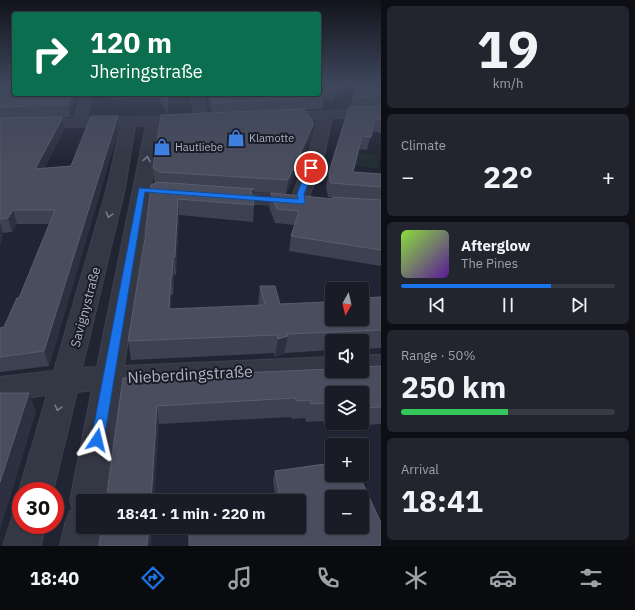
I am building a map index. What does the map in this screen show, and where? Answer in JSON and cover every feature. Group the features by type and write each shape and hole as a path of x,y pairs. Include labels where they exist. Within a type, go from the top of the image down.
{"street":[{"path":"79,123 82,110"},
{"path":"200,110 202,120"},
{"path":"263,117 325,110"},
{"path":"206,194 310,202 301,194 316,155 330,110"},
{"path":"342,110 381,112"},
{"path":"0,124 216,119"},
{"path":"88,494 108,378 150,190 154,121"},
{"name":"Savignystraße","path":"38,482 116,188 129,122"},
{"path":"116,188 150,190"},
{"path":"369,366 381,366"},
{"name":"Nieberdingstraße","path":"0,390 65,381 108,378 325,368"},
{"path":"22,546 25,534"},
{"path":"79,546 81,534"}],"shaded area":[{"path":"340,150 379,156 378,169 337,163"}],"building":[{"path":"304,110 314,123 288,180 160,172 153,168 161,115"},
{"path":"348,110 381,110 381,120 375,119 371,137 362,136 353,172 381,174 381,187 331,183 329,172"},
{"path":"91,116 118,116 44,351 0,357 0,328 4,327 17,298 19,298 55,210 13,210 8,218 0,219 0,118 63,117 35,169 71,166"},
{"path":"157,182 254,189 251,190 254,205 178,199 175,257 173,257 169,309 265,305 260,286 275,286 280,304 325,302 325,326 369,326 369,298 381,297 381,330 287,334 288,336 278,339 277,335 128,341 145,238 151,185"},
{"path":"271,193 333,199 333,197 381,200 381,250 291,236 299,211 277,209"},
{"path":"381,366 381,407 369,408 369,386 325,386 325,403 311,404 310,400 296,401 295,398 157,406 151,494 107,494 123,378 325,369 325,378 369,378 369,367"},
{"path":"0,393 29,393 0,482"},
{"path":"325,464 325,482 362,482 366,490 325,490 325,534 369,534 369,497 381,523 381,546 189,546 189,534 306,534 306,494 280,494 275,471"},
{"path":"101,534 148,534 147,546 99,546"}],"place":[{"name":"Klamotte","path":"236,138"},
{"name":"Hautliebe","path":"162,147"}],"route":[{"path":"97,440 142,189 302,202 301,194 311,168"}]}
